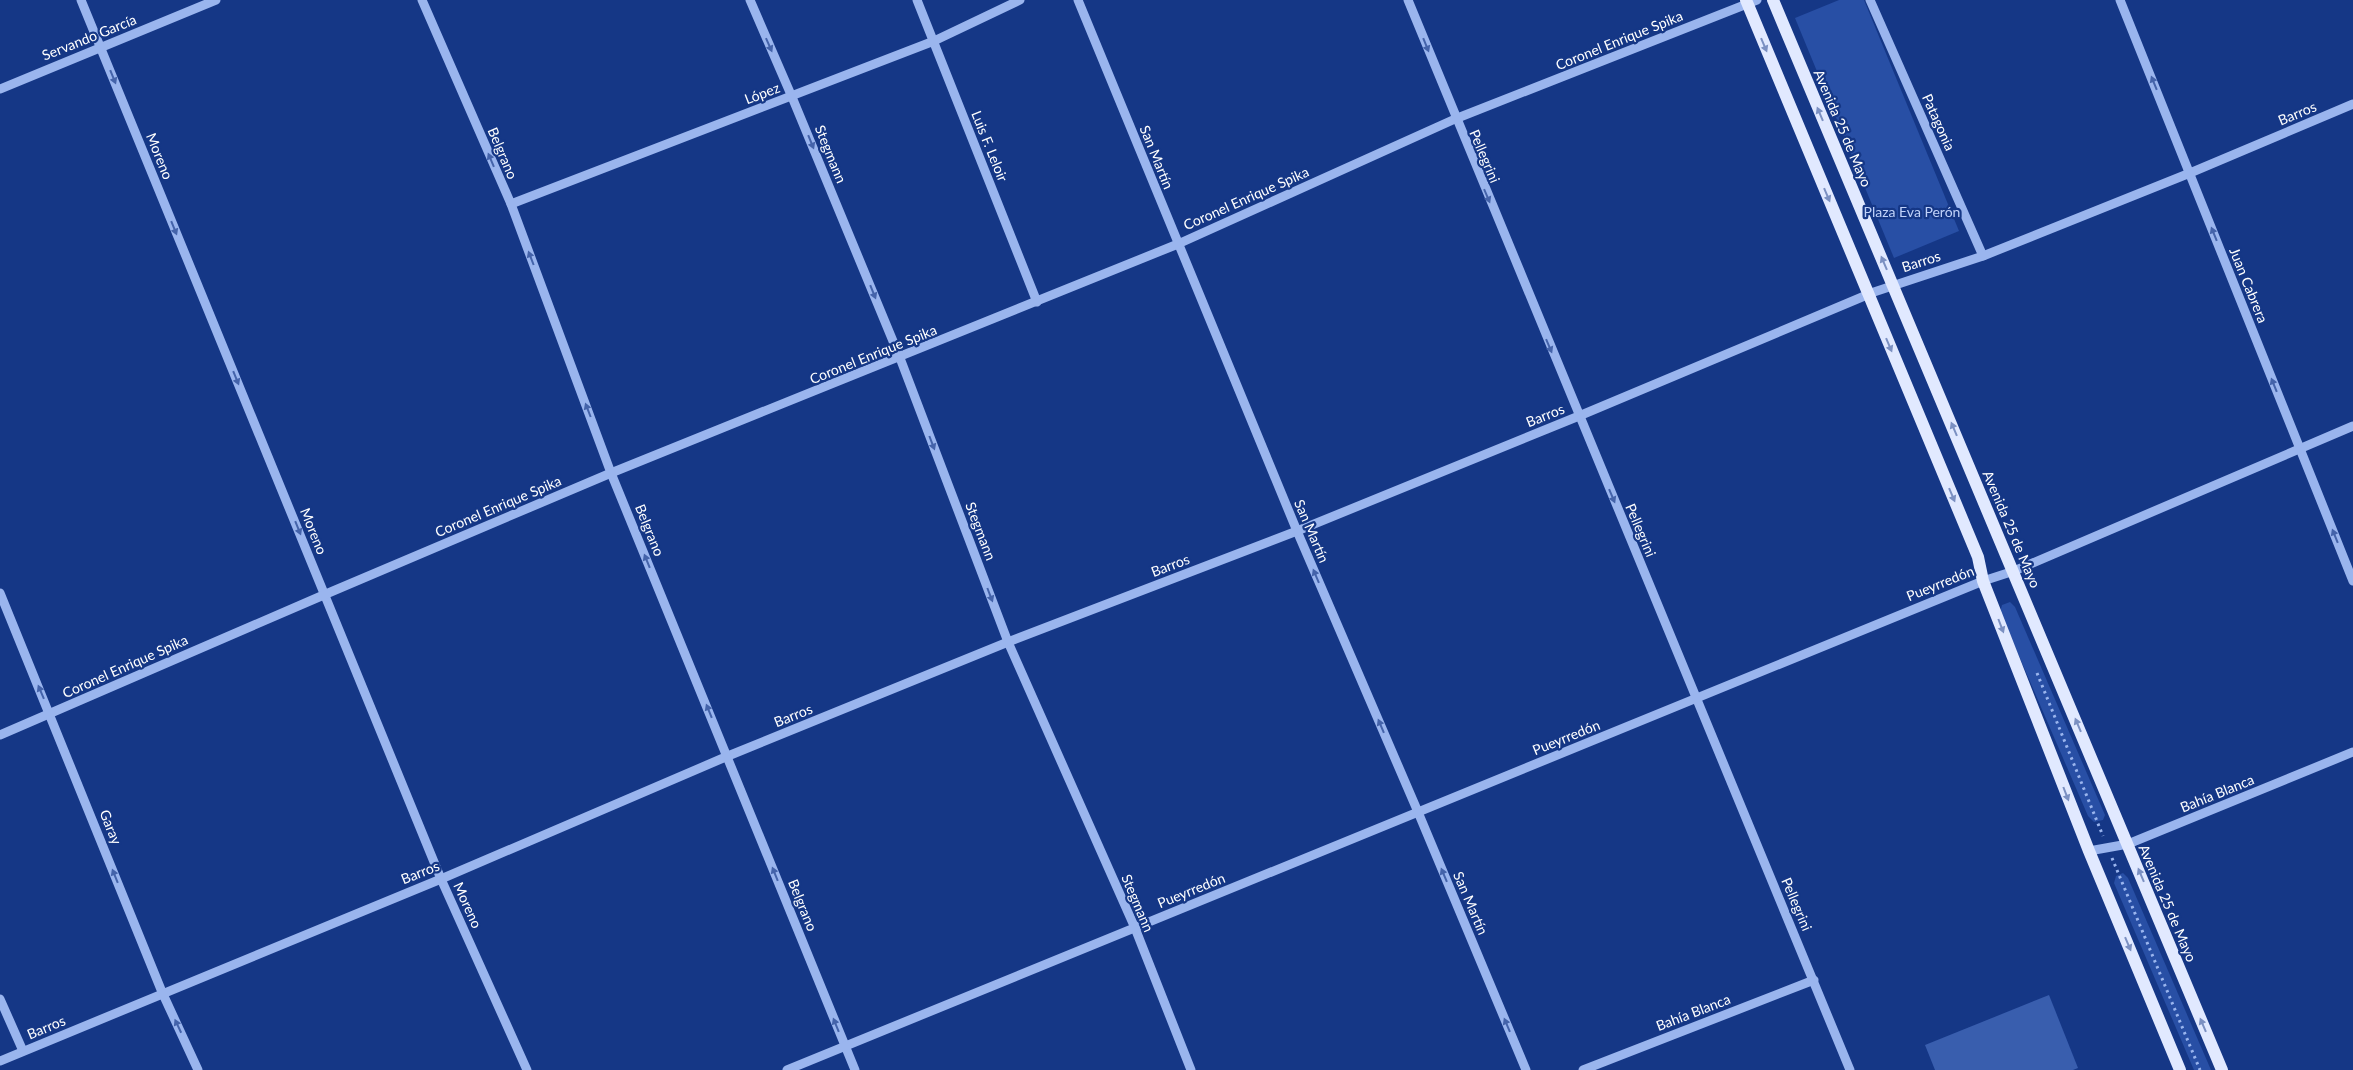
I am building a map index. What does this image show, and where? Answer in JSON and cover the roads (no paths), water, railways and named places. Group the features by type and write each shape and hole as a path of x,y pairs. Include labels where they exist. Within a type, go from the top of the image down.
{"main road":[{"name":"Avenida 25 de Mayo","path":"1773,0 2222,1070"},
{"path":"1750,1 1868,294 1978,557 1983,581 2089,851 2180,1070"}],"street":[{"name":"Moreno","path":"81,0 326,594 441,879 527,1070"},
{"name":"Servando García","path":"0,89 216,0"},
{"name":"Belgrano","path":"422,0 511,204 611,473 855,1070"},
{"name":"Stegmann","path":"750,0 900,358 1008,642 1135,928 1191,1070"},
{"name":"Luis F. Leloir","path":"917,0 1037,302"},
{"name":"López","path":"511,204 934,41 1020,0"},
{"name":"San Martín","path":"1078,0 1297,531 1526,1070"},
{"name":"Pellegrini","path":"1408,0 1455,119 1850,1070"},
{"name":"Patagonia","path":"1870,0 1982,256"},
{"name":"Juan Cabrera","path":"2120,0 2353,581"},
{"name":"Coronel Enrique Spika","path":"0,735 611,473 900,358 1178,244 1455,119 1750,1"},
{"name":"Barros","path":"0,1061 162,992 441,879 728,756 1008,642 1297,531 1579,416 1868,294 1982,256 2190,173 2353,104"},
{"name":"Pueyrredón","path":"787,1070 1983,581 2014,571 2353,426"},
{"name":"Garay","path":"0,593 162,992 198,1070"},
{"name":"Bahía Blanca","path":"2089,851 2128,844 2353,752"},
{"name":"Bahía Blanca","path":"1583,1070 1814,980"},
{"path":"0,999 23,1051"}],"park label":[{"name":"Plaza Eva Perón","path":"1912,211"}]}
